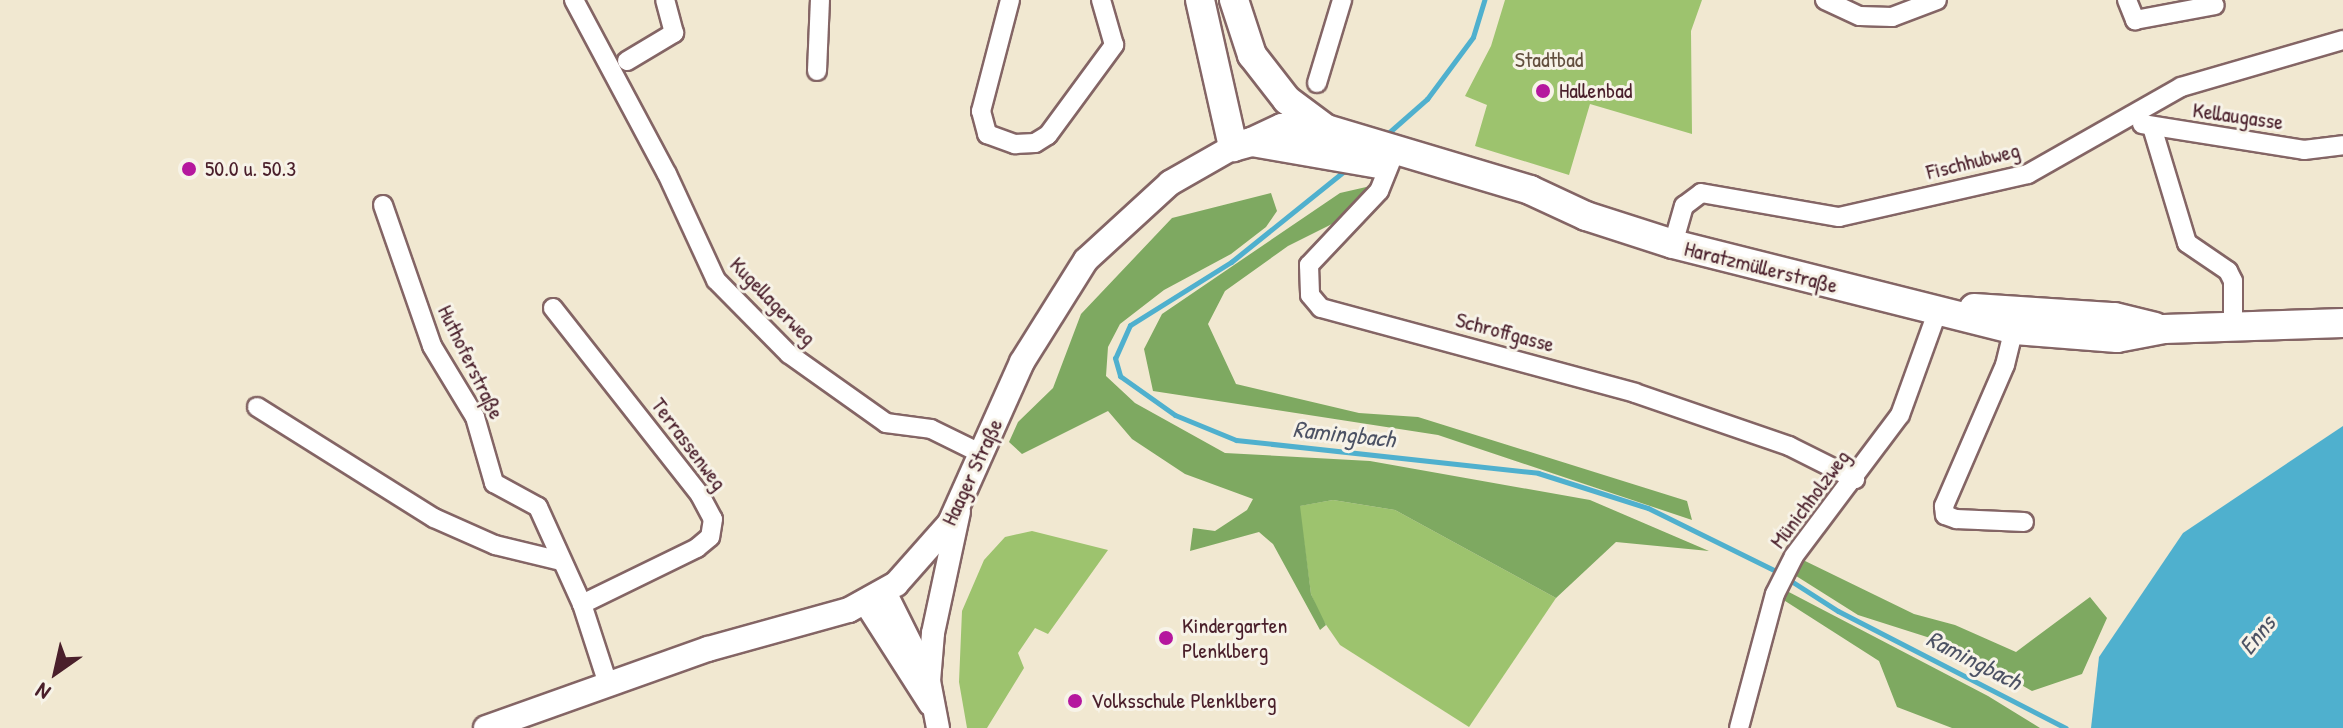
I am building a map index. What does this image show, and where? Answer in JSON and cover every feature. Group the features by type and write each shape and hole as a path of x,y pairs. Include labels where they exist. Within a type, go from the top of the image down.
{"main road":[{"path":"1200,0 1243,145"},
{"path":"1234,0 1252,55 1264,114 1243,145"},
{"path":"1252,55 1287,100 1326,129"},
{"path":"1243,145 1282,128 1326,129"},
{"name":"Haratzmüllerstraße","path":"1326,129 1389,161"},
{"name":"Haager Straße","path":"486,728 708,649 875,598 935,546 963,499 1040,326 1086,260 1170,183 1243,145"},
{"name":"Haratzmüllerstraße","path":"1243,145 1389,161 1530,190 1586,216 1673,244 1939,307 2016,320 2115,317 2164,329 2343,323"}],"street":[{"name":"Kugellagerweg","path":"574,0 667,174 716,280 797,362 886,423 931,429 982,454"},
{"path":"627,61 674,33 665,0"},
{"path":"817,71 820,0"},
{"path":"1010,0 981,111 987,134 1015,144 1035,143 1048,135 1114,45 1101,0"},
{"path":"1317,83 1342,0"},
{"path":"1825,0 1860,16 1892,17 1937,0"},
{"path":"2127,0 2135,20 2215,5"},
{"name":"Fischhubweg","path":"1673,244 1684,206 1701,193 1847,217 2028,174 2128,121 2181,87 2343,40"},
{"name":"Kellaugasse","path":"2128,121 2304,150 2343,145"},
{"path":"2152,127 2187,243 2228,271 2233,281 2233,328"},
{"name":"Schroffgasse","path":"1389,161 1379,191 1309,265 1310,295 1321,308 1635,393 1789,446 1855,479"},
{"name":"Huthoferstraße","path":"383,205 432,346 475,417 494,483 538,507 582,604 608,684"},
{"name":"Münichholzweg","path":"1739,728 1775,594 1794,556 1855,479 1900,415 1939,307"},
{"name":"Terrassenweg","path":"553,308 700,495 713,519 710,537 697,548 582,604"},
{"path":"2016,320 2005,365 1944,506 1945,515 1956,519 2024,522"},
{"path":"257,407 434,518 495,545 561,561"},
{"path":"936,718 929,681 938,593 963,499"},
{"path":"875,598 929,681"},
{"path":"875,598 936,718"}],"green space":[{"name":"Stadtbad","path":"1505,0 1702,0 1691,31 1692,134 1590,104 1569,175 1475,146 1487,105 1465,96 1491,46"},
{"path":"1375,185 1344,218 1288,246 1225,291 1208,324 1236,384 1359,413 1418,417 1687,501 1692,520 1438,435 1153,391 1144,349 1162,314 1340,193"},
{"path":"1271,193 1277,211 1266,227 1231,254 1164,290 1120,324 1108,347 1106,376 1135,403 1225,453 1370,461 1590,500 1709,551 1616,542 1556,598 1395,510 1333,500 1300,506 1311,594 1326,625 1320,630 1273,544 1259,532 1190,551 1193,528 1215,531 1247,510 1253,499 1185,474 1132,439 1108,411 1022,454 1009,442 1018,422 1053,388 1081,314 1172,218"},
{"path":"1333,500 1395,510 1556,598 1469,727 1340,645 1320,616 1311,594 1299,506"},
{"path":"1032,531 1108,550 1048,634 1035,628 1018,653 1024,668 987,728 967,728 959,682 962,611 984,560 1005,537"},
{"path":"1801,559 1914,614 1955,625 2016,652 2090,597 2107,618 2082,674 2032,691 1949,644 1858,615 1793,574"},
{"path":"1785,590 1988,696 2040,728 1952,728 1897,707 1879,661 1782,599"}],"water":[{"name":"Enns","path":"2343,426 2343,728 2091,728 2099,657 2183,533"}],"waterway":[{"name":"Ramingbach","path":"1386,135 1427,99 1473,37 1484,0"},
{"name":"Ramingbach","path":"1348,168 1231,262 1130,325 1115,358 1120,376 1175,415 1236,440 1538,473 1648,508 1780,573"},
{"name":"Ramingbach","path":"1788,579 1838,611 2066,728"}],"place":[{"name":"Hallenbad","path":"1543,91"},
{"name":"50.0 u. 50.3","path":"189,169"},
{"name":"Kindergarten Plenklberg","path":"1166,638"},
{"name":"Volksschule Plenklberg","path":"1075,701"}]}
